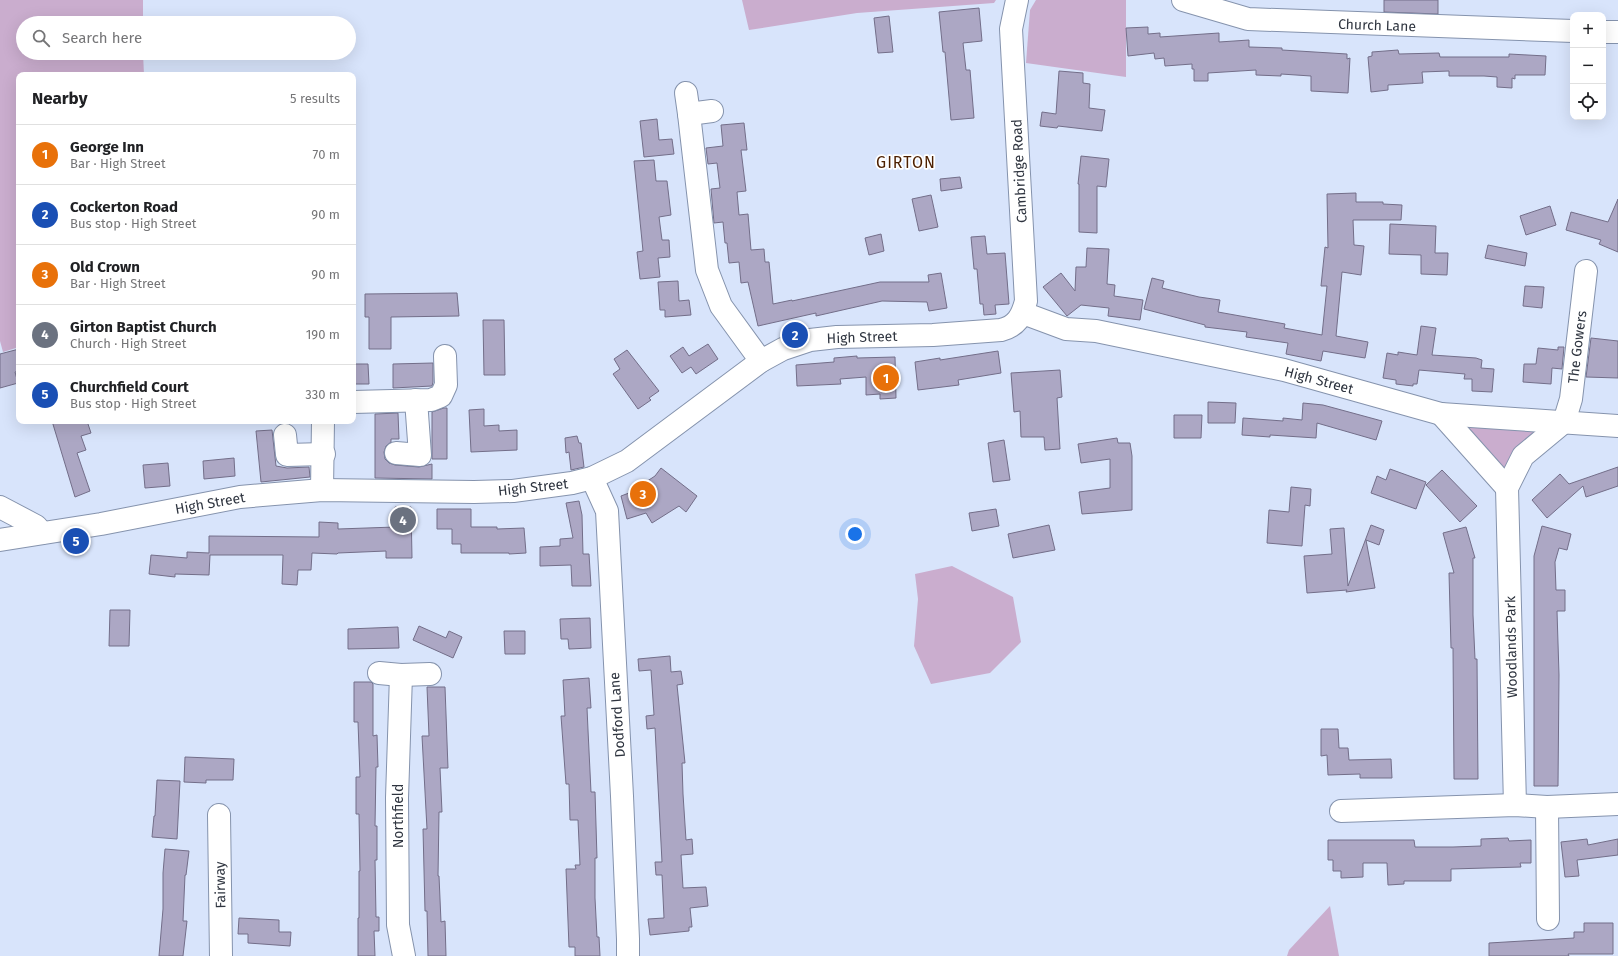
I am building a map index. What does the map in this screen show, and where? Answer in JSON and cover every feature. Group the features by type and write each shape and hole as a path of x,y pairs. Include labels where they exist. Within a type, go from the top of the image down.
{"street":[{"name":"Cambridge Road","path":"1017,0 1011,29 1026,301 1023,313"},
{"name":"Church Lane","path":"1183,0 1248,19 1570,31"},
{"path":"1606,32 1618,32"},
{"path":"686,93 707,270 721,306 761,360"},
{"path":"689,114 712,111"},
{"name":"The Gowers","path":"1564,422 1571,399 1586,271"},
{"name":"High Street","path":"0,540 240,497 322,490 474,492 513,491 572,483 592,478 627,461 761,360 783,348 810,340 837,337 933,335 1001,330 1010,328 1016,323 1023,313 1066,328 1096,331 1284,370 1441,414 1618,426"},
{"path":"356,402 431,400 441,396 446,385 445,356"},
{"path":"396,453 420,455 416,400"},
{"path":"1441,414 1507,488"},
{"name":"Woodlands Park","path":"1515,805 1507,488 1523,456 1564,422"},
{"path":"322,490 324,454 323,424"},
{"path":"285,435 287,455 324,454"},
{"name":"Dodford Lane","path":"592,478 607,511 622,796 628,956"},
{"path":"0,507 36,526 34,535"},
{"path":"379,673 401,675 430,674"},
{"name":"Northfield","path":"401,675 397,798 398,917 404,956"},
{"path":"1341,811 1515,805 1547,806 1618,804"},
{"path":"1547,806 1549,920"},
{"name":"Fairway","path":"218,814 221,956"}],"shaded area":[{"path":"0,0 143,0 143,16 16,16 16,60 143,60 144,72 16,72 16,348 3,352 0,341"},
{"path":"742,0 996,0 994,3 857,13 749,30"},
{"path":"1036,0 1126,0 1126,77 1026,63 1030,10"},
{"path":"1454,421 1536,432 1502,477"},
{"path":"952,566 1013,597 1021,642 990,673 931,684 914,646 918,599 915,574"},
{"path":"1330,906 1339,956 1287,956 1289,950"}],"building":[{"path":"1384,0 1438,0 1438,14 1384,12"},
{"path":"979,8 982,41 963,43 966,70 970,70 974,118 951,120 945,52 943,52 939,12"},
{"path":"889,16 893,52 878,53 874,18"},
{"path":"1148,27 1148,34 1160,33 1160,37 1219,33 1219,42 1249,40 1249,47 1282,48 1282,50 1347,54 1347,59 1350,58 1348,93 1311,91 1311,76 1281,74 1281,76 1256,75 1256,70 1208,73 1208,81 1194,81 1194,69 1192,69 1192,64 1165,66 1164,58 1155,59 1154,53 1128,56 1126,28"},
{"path":"1398,50 1399,54 1439,53 1440,57 1509,57 1509,54 1546,56 1545,75 1515,75 1515,79 1512,78 1512,88 1497,87 1497,77 1449,76 1449,71 1422,72 1423,83 1388,85 1388,90 1371,92 1368,57 1372,56 1372,52"},
{"path":"1059,71 1083,73 1083,83 1090,84 1089,108 1105,110 1102,131 1058,126 1057,128 1040,126 1042,112 1056,114"},
{"path":"657,119 659,140 672,139 674,154 644,157 640,121"},
{"path":"744,123 747,150 741,150 746,191 737,192 739,215 748,214 751,250 764,249 765,262 769,262 773,304 880,282 929,282 928,275 941,273 947,308 929,311 927,302 882,301 816,316 816,313 758,326 748,282 741,283 739,262 729,263 723,222 714,223 711,189 720,188 717,163 708,164 706,148 723,146 721,125"},
{"path":"1081,156 1109,159 1106,187 1097,186 1097,233 1079,232 1078,184"},
{"path":"654,160 656,181 667,181 671,215 659,217 662,240 669,240 670,257 658,258 660,277 640,279 637,252 643,251 634,161"},
{"path":"960,177 962,188 941,191 940,179"},
{"path":"1356,193 1356,202 1383,202 1383,204 1402,205 1401,220 1353,220 1354,245 1364,246 1361,275 1342,272 1336,336 1368,342 1365,358 1323,351 1321,361 1286,354 1288,343 1246,337 1247,332 1205,327 1205,325 1144,309 1152,278 1164,281 1162,288 1199,297 1220,300 1218,312 1285,324 1284,328 1322,335 1327,286 1321,286 1325,247 1328,248 1327,194"},
{"path":"931,195 938,227 919,231 912,199"},
{"path":"1618,199 1618,252 1599,244 1601,240 1566,230 1571,212 1608,222"},
{"path":"1550,206 1556,225 1526,235 1520,216"},
{"path":"1390,224 1436,226 1435,253 1448,253 1447,275 1421,274 1421,255 1389,254"},
{"path":"881,234 884,251 869,255 865,238"},
{"path":"985,236 987,254 1005,253 1009,304 995,305 996,314 984,315 983,304 980,304 977,269 974,269 971,237"},
{"path":"1488,245 1527,253 1525,266 1485,258"},
{"path":"1087,248 1109,249 1107,284 1115,285 1114,296 1143,300 1140,320 1108,316 1109,308 1081,305 1067,316 1043,287 1061,273 1075,291 1076,267 1086,267"},
{"path":"678,281 679,301 689,300 691,315 665,317 665,310 660,310 658,282"},
{"path":"1525,286 1544,287 1542,308 1523,306"},
{"path":"457,293 459,316 391,317 391,349 369,349 369,317 365,317 365,294"},
{"path":"483,320 504,320 505,375 484,375"},
{"path":"1421,326 1436,328 1432,355 1476,358 1482,360 1481,368 1494,369 1492,392 1472,391 1472,379 1464,379 1465,374 1419,370 1417,384 1413,384 1413,386 1396,384 1396,380 1383,378 1387,353 1398,355 1398,352 1417,355"},
{"path":"1591,338 1618,341 1618,378 1586,377"},
{"path":"708,344 718,359 696,374 691,367 682,373 670,356 683,347 689,356"},
{"path":"1558,347 1564,347 1562,369 1552,368 1551,384 1523,382 1524,364 1536,364 1538,348 1558,350"},
{"path":"16,350 16,384 0,388 0,354"},
{"path":"627,350 659,391 649,398 651,400 638,409 613,374 620,369 614,359"},
{"path":"998,351 1001,373 958,380 959,385 918,390 915,362 940,358 940,360"},
{"path":"857,356 857,358 895,357 896,398 880,399 880,394 866,395 866,377 840,379 841,384 797,386 796,365 834,362 834,358"},
{"path":"433,363 432,386 393,388 393,364"},
{"path":"356,364 368,364 369,384 356,384"},
{"path":"1060,370 1062,397 1057,398 1060,449 1045,450 1044,437 1021,437 1020,411 1014,412 1011,373"},
{"path":"1208,402 1236,403 1235,423 1208,423"},
{"path":"1303,403 1323,405 1382,421 1376,440 1317,423 1316,438 1242,435 1243,418 1283,421 1283,418 1302,420"},
{"path":"447,408 447,459 432,459 432,412"},
{"path":"484,409 484,426 499,425 499,431 517,430 517,450 471,452 469,410"},
{"path":"398,413 399,439 391,439 391,442 386,446 384,452 385,459 389,463 395,465 419,467 432,464 432,479 375,478 375,414"},
{"path":"1174,415 1202,415 1201,438 1174,438"},
{"path":"53,424 88,424 91,433 81,436 86,450 77,453 90,491 75,497"},
{"path":"272,430 276,466 287,468 309,467 310,477 261,482 256,431"},
{"path":"577,436 579,443 581,443 584,467 571,470 569,452 566,453 565,438"},
{"path":"1117,438 1118,443 1130,443 1132,456 1132,510 1082,514 1079,492 1110,488 1110,459 1081,463 1078,444"},
{"path":"1004,440 1010,480 993,482 988,443"},
{"path":"234,458 235,476 204,479 203,461"},
{"path":"168,463 170,486 145,488 143,465"},
{"path":"1618,467 1618,486 1586,497 1583,486 1547,518 1532,500 1560,474 1569,484"},
{"path":"661,468 697,496 686,512 679,506 652,523 646,513 627,519 621,496 629,493 655,476"},
{"path":"1390,469 1426,482 1416,509 1371,493 1377,476 1386,480"},
{"path":"1442,470 1477,506 1460,522 1426,485"},
{"path":"1291,487 1311,489 1310,506 1305,505 1302,546 1267,543 1269,510 1289,512"},
{"path":"579,501 582,515 583,554 589,554 591,586 572,586 571,565 540,566 540,547 560,546 560,539 573,538 566,503"},
{"path":"395,507 411,507 412,558 386,558 386,551 337,554 312,553 311,570 298,570 297,585 282,584 283,555 210,555 209,575 175,574 175,577 149,574 151,555 187,558 187,552 209,553 209,536 319,537 319,522 338,523 338,529 395,527"},
{"path":"437,509 471,509 471,527 497,527 497,529 524,528 526,553 461,553 461,544 452,544 452,529 437,529"},
{"path":"996,509 999,526 972,531 969,513"},
{"path":"1049,525 1055,550 1013,558 1008,534"},
{"path":"1371,525 1384,530 1379,545 1366,540 1375,588 1346,592 1347,590 1307,593 1304,556 1332,554 1330,529 1344,528 1348,586"},
{"path":"1542,526 1571,534 1567,550 1559,548 1555,562 1556,590 1565,590 1565,611 1557,611 1559,675 1558,786 1534,786 1534,556"},
{"path":"1466,527 1475,558 1473,558 1473,615 1475,659 1477,659 1478,779 1454,779 1453,648 1451,648 1449,573 1454,573 1443,533"},
{"path":"110,610 130,610 129,646 109,646"},
{"path":"590,618 591,648 569,649 568,639 561,639 560,619"},
{"path":"419,626 446,638 449,631 462,637 453,658 413,640"},
{"path":"398,627 399,648 348,649 348,629"},
{"path":"504,631 525,631 525,654 505,654"},
{"path":"670,656 671,672 681,671 683,684 677,685 685,763 682,763 683,794 686,840 692,839 693,854 681,855 683,888 706,887 708,906 690,908 692,927 689,927 689,931 650,935 648,919 664,918 662,875 656,875 655,862 662,862 655,728 647,729 646,716 654,715 651,670 639,671 638,659"},
{"path":"589,678 591,708 587,708 591,792 595,792 597,858 595,858 595,898 597,937 599,937 600,956 575,956 575,947 569,947 566,869 576,869 575,865 580,865 578,820 570,820 569,784 566,784 561,716 565,716 563,680"},
{"path":"354,682 371,682 373,684 373,736 377,735 378,767 376,767 375,826 377,826 377,860 375,860 376,917 379,917 379,931 374,931 375,956 358,956 360,871 359,814 356,814 356,777 360,777 358,722 354,722"},
{"path":"427,687 445,687 448,768 440,768 442,812 439,812 438,876 441,922 445,921 446,956 428,956 427,911 425,911 423,829 427,829 422,736 429,736"},
{"path":"1321,729 1338,729 1339,748 1348,748 1349,760 1391,759 1392,778 1360,778 1360,774 1328,775 1327,755 1321,756"},
{"path":"185,757 234,759 233,780 206,780 206,783 184,782"},
{"path":"157,780 180,781 177,839 152,837"},
{"path":"1508,838 1509,841 1531,840 1531,863 1520,863 1521,867 1451,869 1451,881 1404,881 1404,884 1388,885 1387,863 1363,863 1363,877 1341,878 1341,871 1333,871 1333,860 1328,860 1328,840 1414,840 1415,847 1453,847 1481,846 1481,839"},
{"path":"1587,839 1588,845 1618,839 1618,855 1577,860 1579,876 1565,877 1561,842"},
{"path":"165,849 189,851 185,875 183,921 187,921 183,956 159,956 163,909"},
{"path":"239,918 279,920 279,932 291,932 290,946 248,943 248,934 238,934"},
{"path":"1584,923 1613,923 1613,954 1568,954 1569,956 1489,956 1489,943 1574,938 1574,932 1584,932"}],"place":[{"name":"Cockerton Road","path":"795,335"},
{"name":"George Inn","path":"886,378"},
{"name":"Old Crown","path":"643,494"},
{"name":"Girton Baptist Church","path":"403,520"},
{"name":"Churchfield Court","path":"76,541"}],"district":[{"name":"GIRTON","path":"906,162"}]}
